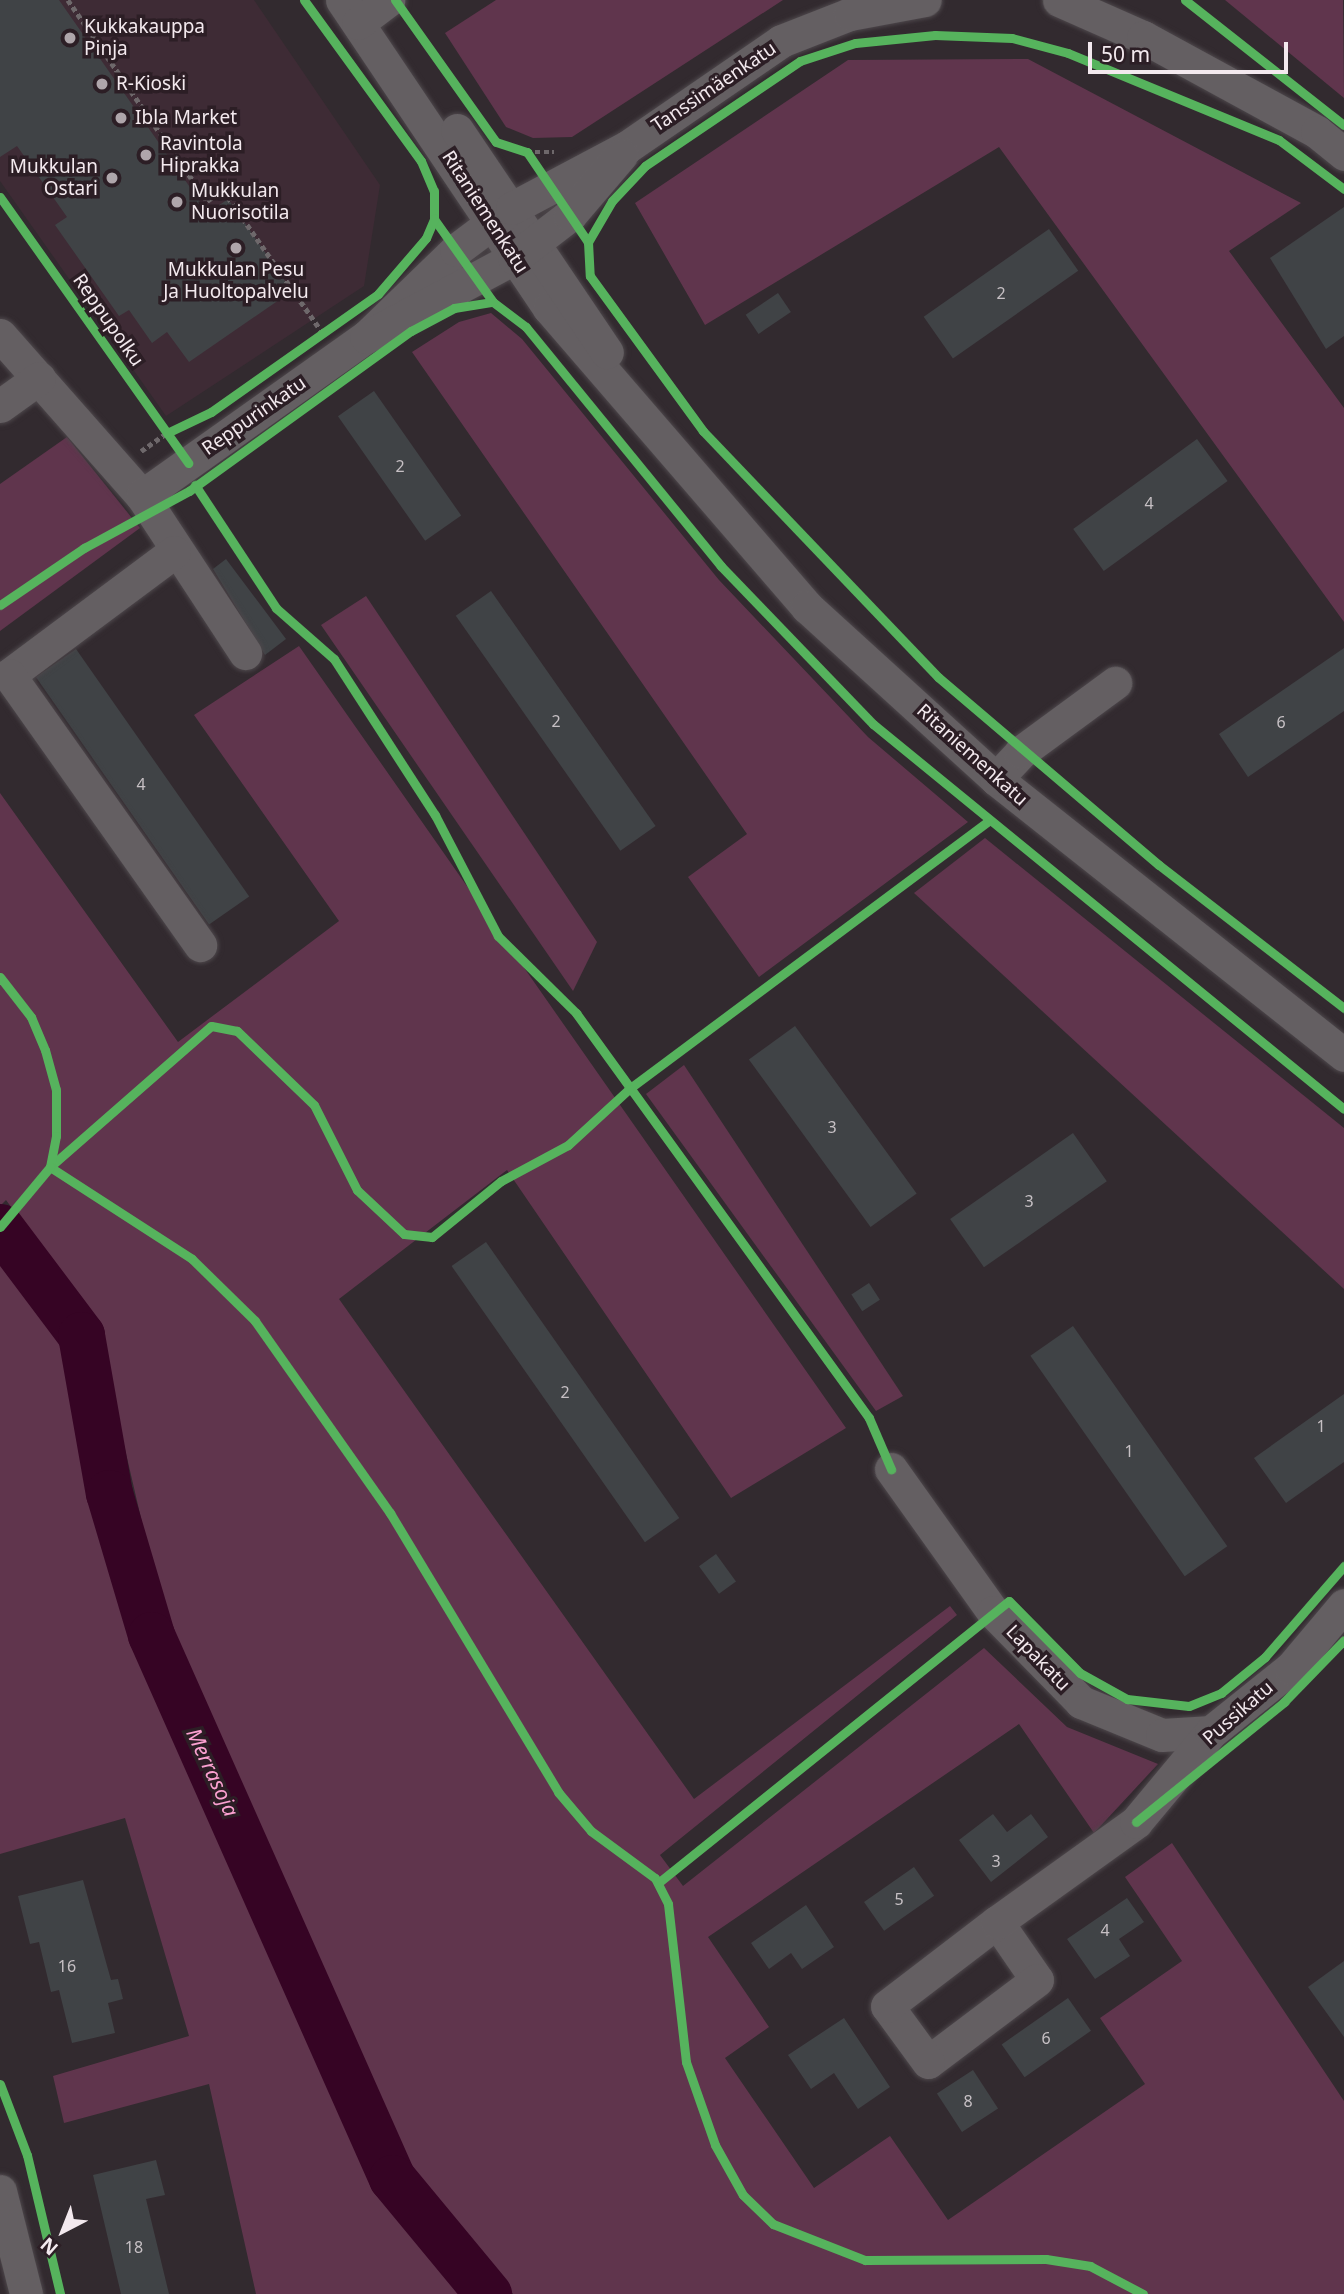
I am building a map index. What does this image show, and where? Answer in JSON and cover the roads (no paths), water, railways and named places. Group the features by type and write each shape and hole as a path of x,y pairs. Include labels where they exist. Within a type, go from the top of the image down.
{"street":[{"name":"Tanssimäenkatu","path":"501,216 550,185 627,147 781,41 850,14 925,0"},
{"path":"1059,0 1143,37 1317,132 1344,154"},
{"name":"Ritaniemenkatu","path":"365,7 501,216 642,411 807,607 996,779 1344,1055"},
{"name":"Tanssimäenkatu","path":"525,250 570,215 627,147"},
{"name":"Reppurinkatu","path":"142,496 366,337 501,216"},
{"name":"Reppurinkatu","path":"366,337 525,250"},
{"path":"0,335 142,496 174,552 245,653"},
{"path":"0,406 38,379"},
{"path":"174,552 9,675 200,945"},
{"path":"996,779 1021,752 1115,683"},
{"name":"Lapakatu","path":"891,1469 993,1612 1081,1702 1162,1735 1211,1732"},
{"name":"Pussikatu","path":"998,1922 1136,1822 1211,1732 1290,1668 1344,1605"},
{"path":"0,2191 26,2294"}],"waterway":[{"name":"Merrasoja","path":"0,1227 81,1335 109,1493 151,1635 392,2178 488,2294"}],"place":[{"name":"Kukkakauppa Pinja","path":"70,38"},
{"name":"R-Kioski","path":"102,84"},
{"name":"Ibla Market","path":"121,118"},
{"name":"Ravintola Hiprakka","path":"146,155"},
{"name":"Mukkulan Ostari","path":"112,178"},
{"name":"Mukkulan Nuorisotila","path":"177,202"},
{"name":"Mukkulan Pesu Ja Huoltopalvelu","path":"236,248"}]}
